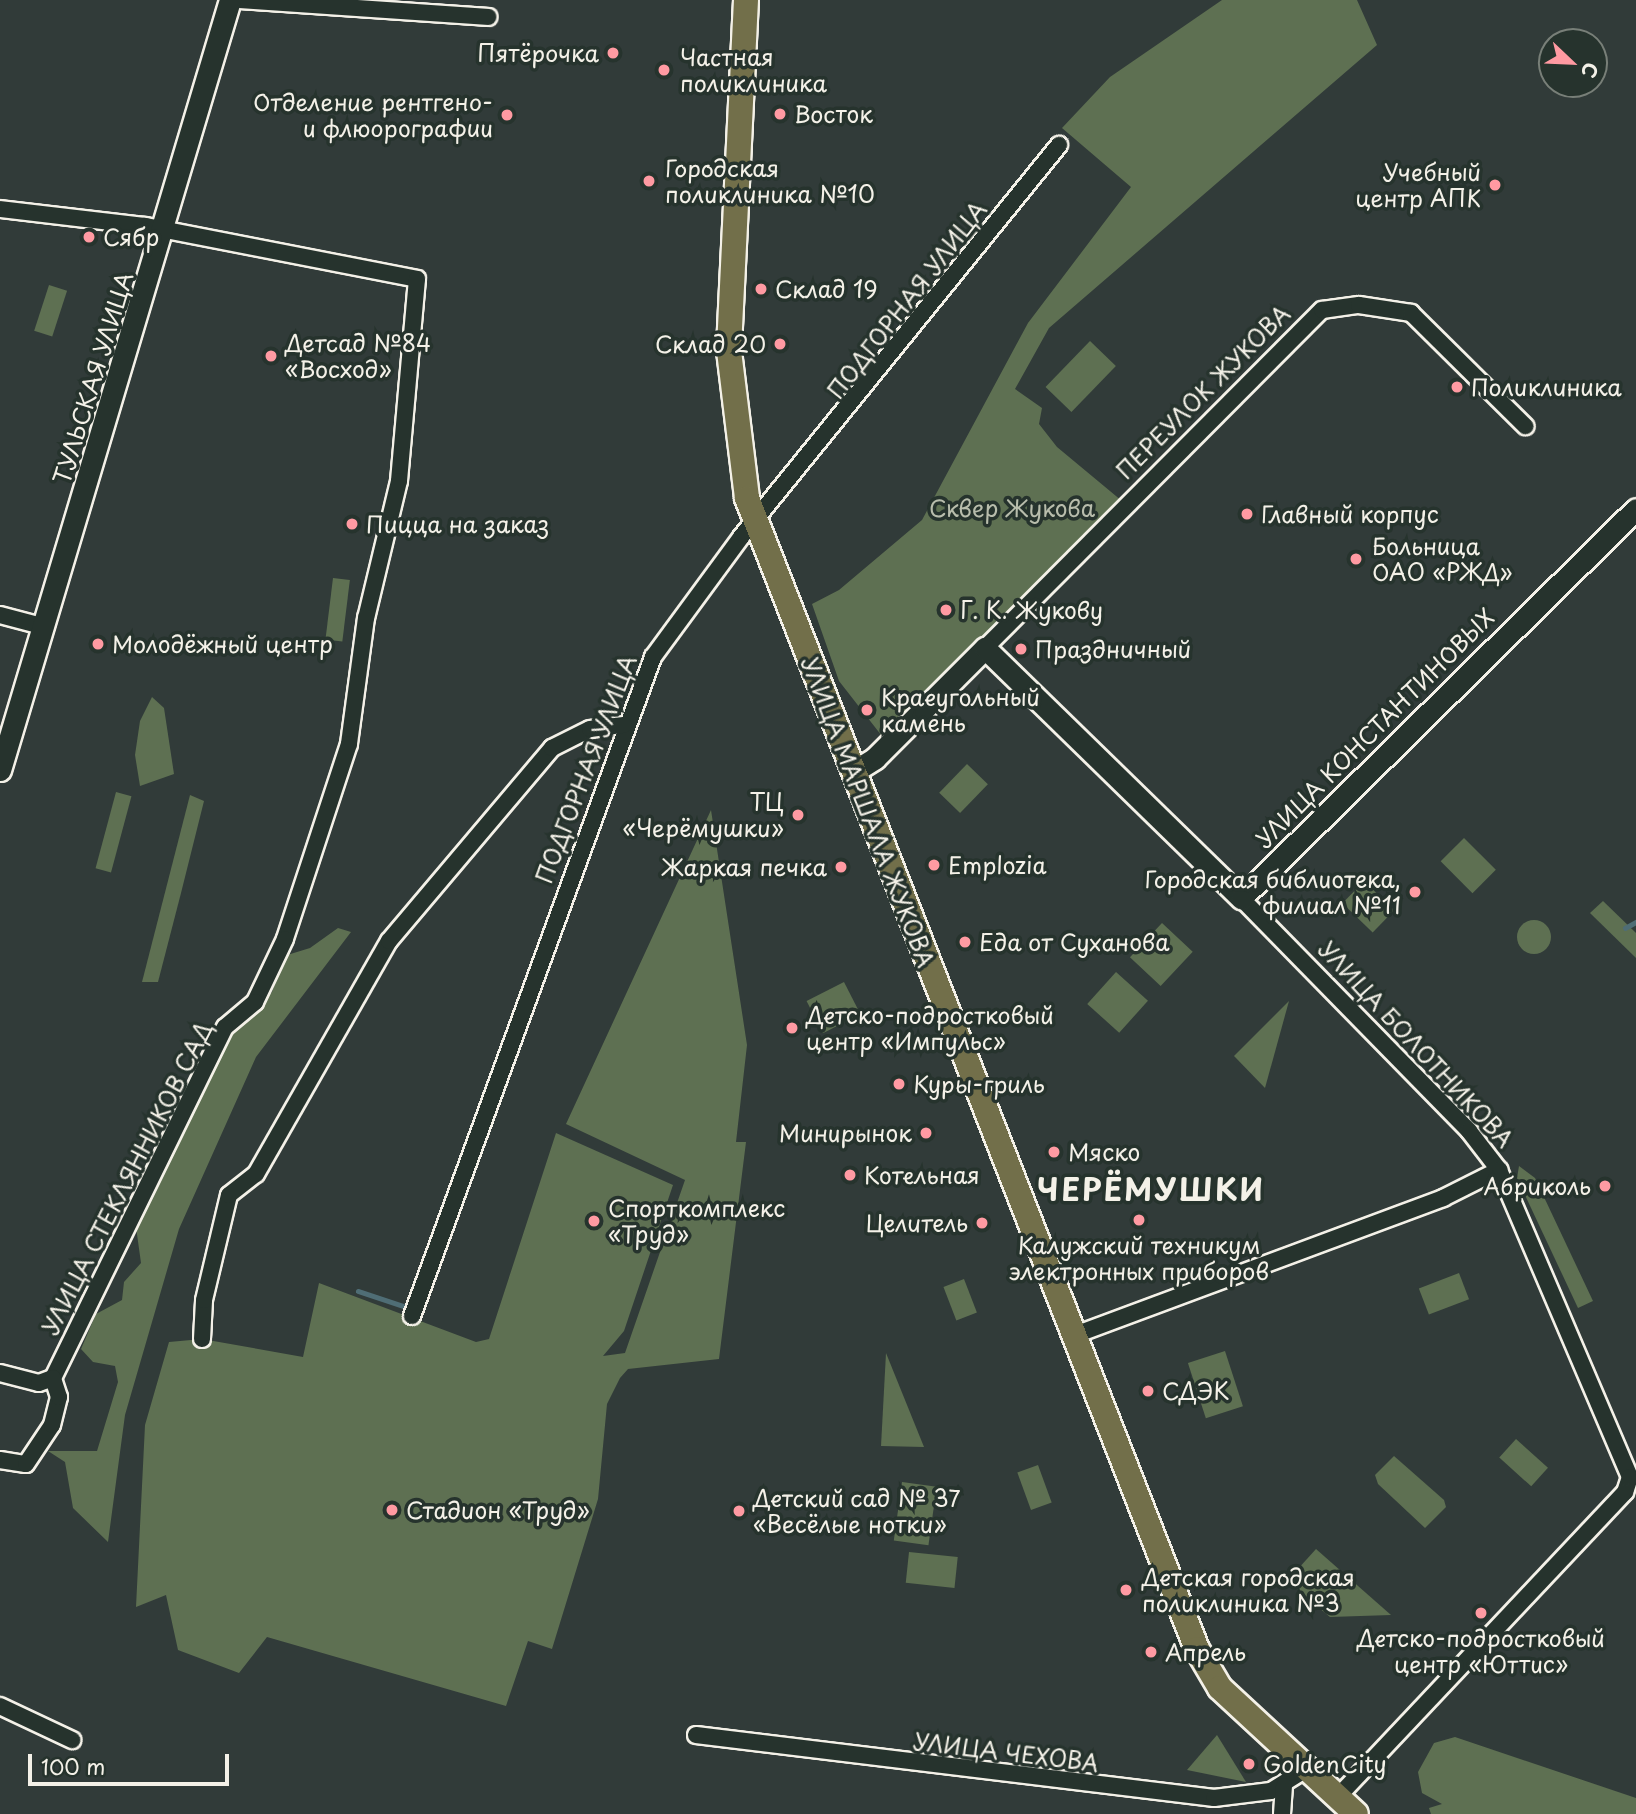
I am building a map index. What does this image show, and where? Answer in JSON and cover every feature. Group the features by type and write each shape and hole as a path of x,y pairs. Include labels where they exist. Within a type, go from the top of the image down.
{"main road":[{"name":"УЛИЦА МАРШАЛА ЖУКОВА","path":"746,0 729,351 735,439 756,520 1208,1669 1305,1770 1356,1814"}],"street":[{"name":"ТУЛЬСКАЯ УЛИЦА","path":"0,770 165,230 230,0"},
{"path":"240,0 488,17"},
{"name":"ПОДГОРНАЯ УЛИЦА","path":"412,1316 624,726 653,657 756,520 1059,145"},
{"path":"0,209 165,230"},
{"name":"УЛИЦА СТЕКЛЯННИКОВ САД","path":"53,1378 225,1027 255,1003 285,939 349,744 366,618 401,464 417,279 165,230"},
{"name":"ПЕРЕУЛОК ЖУКОВА","path":"853,772 875,758 1322,310 1359,306 1410,313 1524,426"},
{"name":"УЛИЦА КОНСТАНТИНОВЫХ","path":"1241,898 1636,509"},
{"path":"0,615 44,627"},
{"name":"УЛИЦА БОЛОТНИКОВА","path":"985,648 1241,898 1469,1131 1499,1170 1630,1476 1625,1492 1336,1798"},
{"path":"202,1339 204,1300 229,1195 256,1174 388,942 552,748 590,729 624,726"},
{"path":"1075,1335 1443,1198 1499,1170"},
{"path":"0,1373 39,1383 53,1378 60,1397 52,1424 26,1464 0,1460"},
{"path":"0,1706 72,1740"},
{"name":"УЛИЦА ЧЕХОВА","path":"696,1735 1240,1806 1284,1786 1305,1770"},
{"path":"1282,1814 1284,1786"}],"green space":[{"name":"Сквер Жукова","path":"1222,0 1357,0 1377,45 1049,328 1015,389 1042,408 1039,424 1057,447 1122,501 885,740 839,681 812,604 839,590 922,520 1028,323 1131,187 1062,128 1110,77"},
{"path":"49,285 67,291 52,337 34,331"},
{"path":"1090,341 1116,366 1071,412 1046,387"},
{"path":"333,578 350,580 342,642 325,640"},
{"path":"152,697 164,708 174,774 140,786 135,755 140,721"},
{"path":"967,764 988,784 960,813 939,793"},
{"path":"116,792 131,796 111,872 96,868"},
{"path":"190,795 204,801 181,893 158,982 142,982"},
{"path":"711,810 747,1045 736,1142 746,1142 719,1359 628,1369 620,1378 607,1404 598,1499 552,1649 528,1641 506,1706 267,1637 239,1673 178,1650 166,1595 136,1607 145,1425 169,1342 202,1339 303,1357 319,1283 476,1342 489,1339 556,1133 673,1185 624,1331 603,1356 625,1353 685,1180 566,1124"},
{"path":"1464,838 1496,870 1472,893 1441,861"},
{"path":"1364,881 1394,910 1373,932 1342,903"},
{"path":"1603,901 1636,933 1636,958 1590,913"},
{"path":"1534,920 1546,925 1551,937 1546,949 1534,954 1522,949 1517,937 1522,925"},
{"path":"1162,923 1193,952 1161,986 1130,957"},
{"path":"338,928 351,932 256,1057 179,1229 125,1415 108,1542 73,1508 65,1462 48,1451 97,1451 118,1382 115,1366 93,1362 81,1349 96,1314 122,1300 124,1282 141,1263 136,1227 235,1029 272,992 284,956 310,948"},
{"path":"1116,972 1148,1001 1119,1033 1087,1004"},
{"path":"844,982 860,1014 823,1033 807,1001"},
{"path":"1289,1001 1265,1088 1234,1056"},
{"path":"1519,1166 1535,1178 1593,1301 1578,1308 1517,1178"},
{"path":"1459,1273 1469,1299 1429,1315 1419,1288"},
{"path":"964,1279 977,1313 956,1320 943,1287"},
{"path":"1225,1351 1243,1406 1206,1418 1188,1363"},
{"path":"886,1353 924,1447 881,1446"},
{"path":"1516,1439 1548,1468 1531,1486 1499,1458"},
{"path":"1394,1456 1444,1500 1446,1507 1425,1528 1378,1484 1375,1475"},
{"path":"1038,1465 1052,1503 1031,1510 1017,1473"},
{"path":"902,1482 937,1487 928,1545 894,1540"},
{"path":"1316,1549 1391,1615 1330,1617 1287,1581"},
{"path":"909,1552 958,1557 954,1588 906,1583"},
{"path":"1217,1735 1246,1782 1187,1770"},
{"path":"1455,1737 1636,1798 1636,1814 1431,1814 1429,1808 1442,1804 1422,1793 1418,1772 1434,1743"}],"waterway":[{"path":"1625,928 1636,922"},
{"path":"358,1291 403,1306"}],"place":[{"name":"Пятёрочка","path":"613,53"},
{"name":"Частная поликлиника","path":"664,70"},
{"name":"Восток","path":"780,114"},
{"name":"Отделение рентгено- и флюорографии","path":"507,115"},
{"name":"Городская поликлиника №10","path":"649,181"},
{"name":"Учебный центр АПК","path":"1495,185"},
{"name":"Сябр","path":"89,237"},
{"name":"Склад 19","path":"761,289"},
{"name":"Склад 20","path":"780,344"},
{"name":"Детсад №84 «Восход»","path":"271,356"},
{"name":"Поликлиника","path":"1457,387"},
{"name":"Главный корпус","path":"1247,514"},
{"name":"Пицца на заказ","path":"352,524"},
{"name":"Больница ОАО «РЖД»","path":"1356,559"},
{"name":"Г. К. Жукову","path":"946,610"},
{"name":"Молодёжный центр","path":"98,644"},
{"name":"Праздничный","path":"1021,649"},
{"name":"Краеугольный камень","path":"867,710"},
{"name":"ТЦ «Черёмушки»","path":"798,815"},
{"name":"Emplozia","path":"934,865"},
{"name":"Жаркая печка","path":"841,867"},
{"name":"Городская библиотека, филиал №11","path":"1415,892"},
{"name":"Еда от Суханова","path":"965,942"},
{"name":"Детско-подростковый центр «Импульс»","path":"792,1028"},
{"name":"Куры-гриль","path":"899,1084"},
{"name":"Минирынок","path":"926,1133"},
{"name":"Мяско","path":"1054,1152"},
{"name":"Котельная","path":"850,1175"},
{"name":"Абриколь","path":"1605,1186"},
{"name":"Калужский техникум электронных приборов","path":"1139,1220"},
{"name":"Спорткомплекс «Труд»","path":"594,1221"},
{"name":"Целитель","path":"982,1223"},
{"name":"СДЭК","path":"1148,1391"},
{"name":"Стадион «Труд»","path":"392,1510"},
{"name":"Детский сад № 37 «Весёлые нотки»","path":"739,1511"},
{"name":"Детская городская поликлиника №3","path":"1126,1590"},
{"name":"Детско-подростковый центр «Юттис»","path":"1481,1613"},
{"name":"Апрель","path":"1151,1652"},
{"name":"GoldenCity","path":"1249,1764"}],"district":[{"name":"ЧЕРЁМУШКИ","path":"1151,1189"}]}
